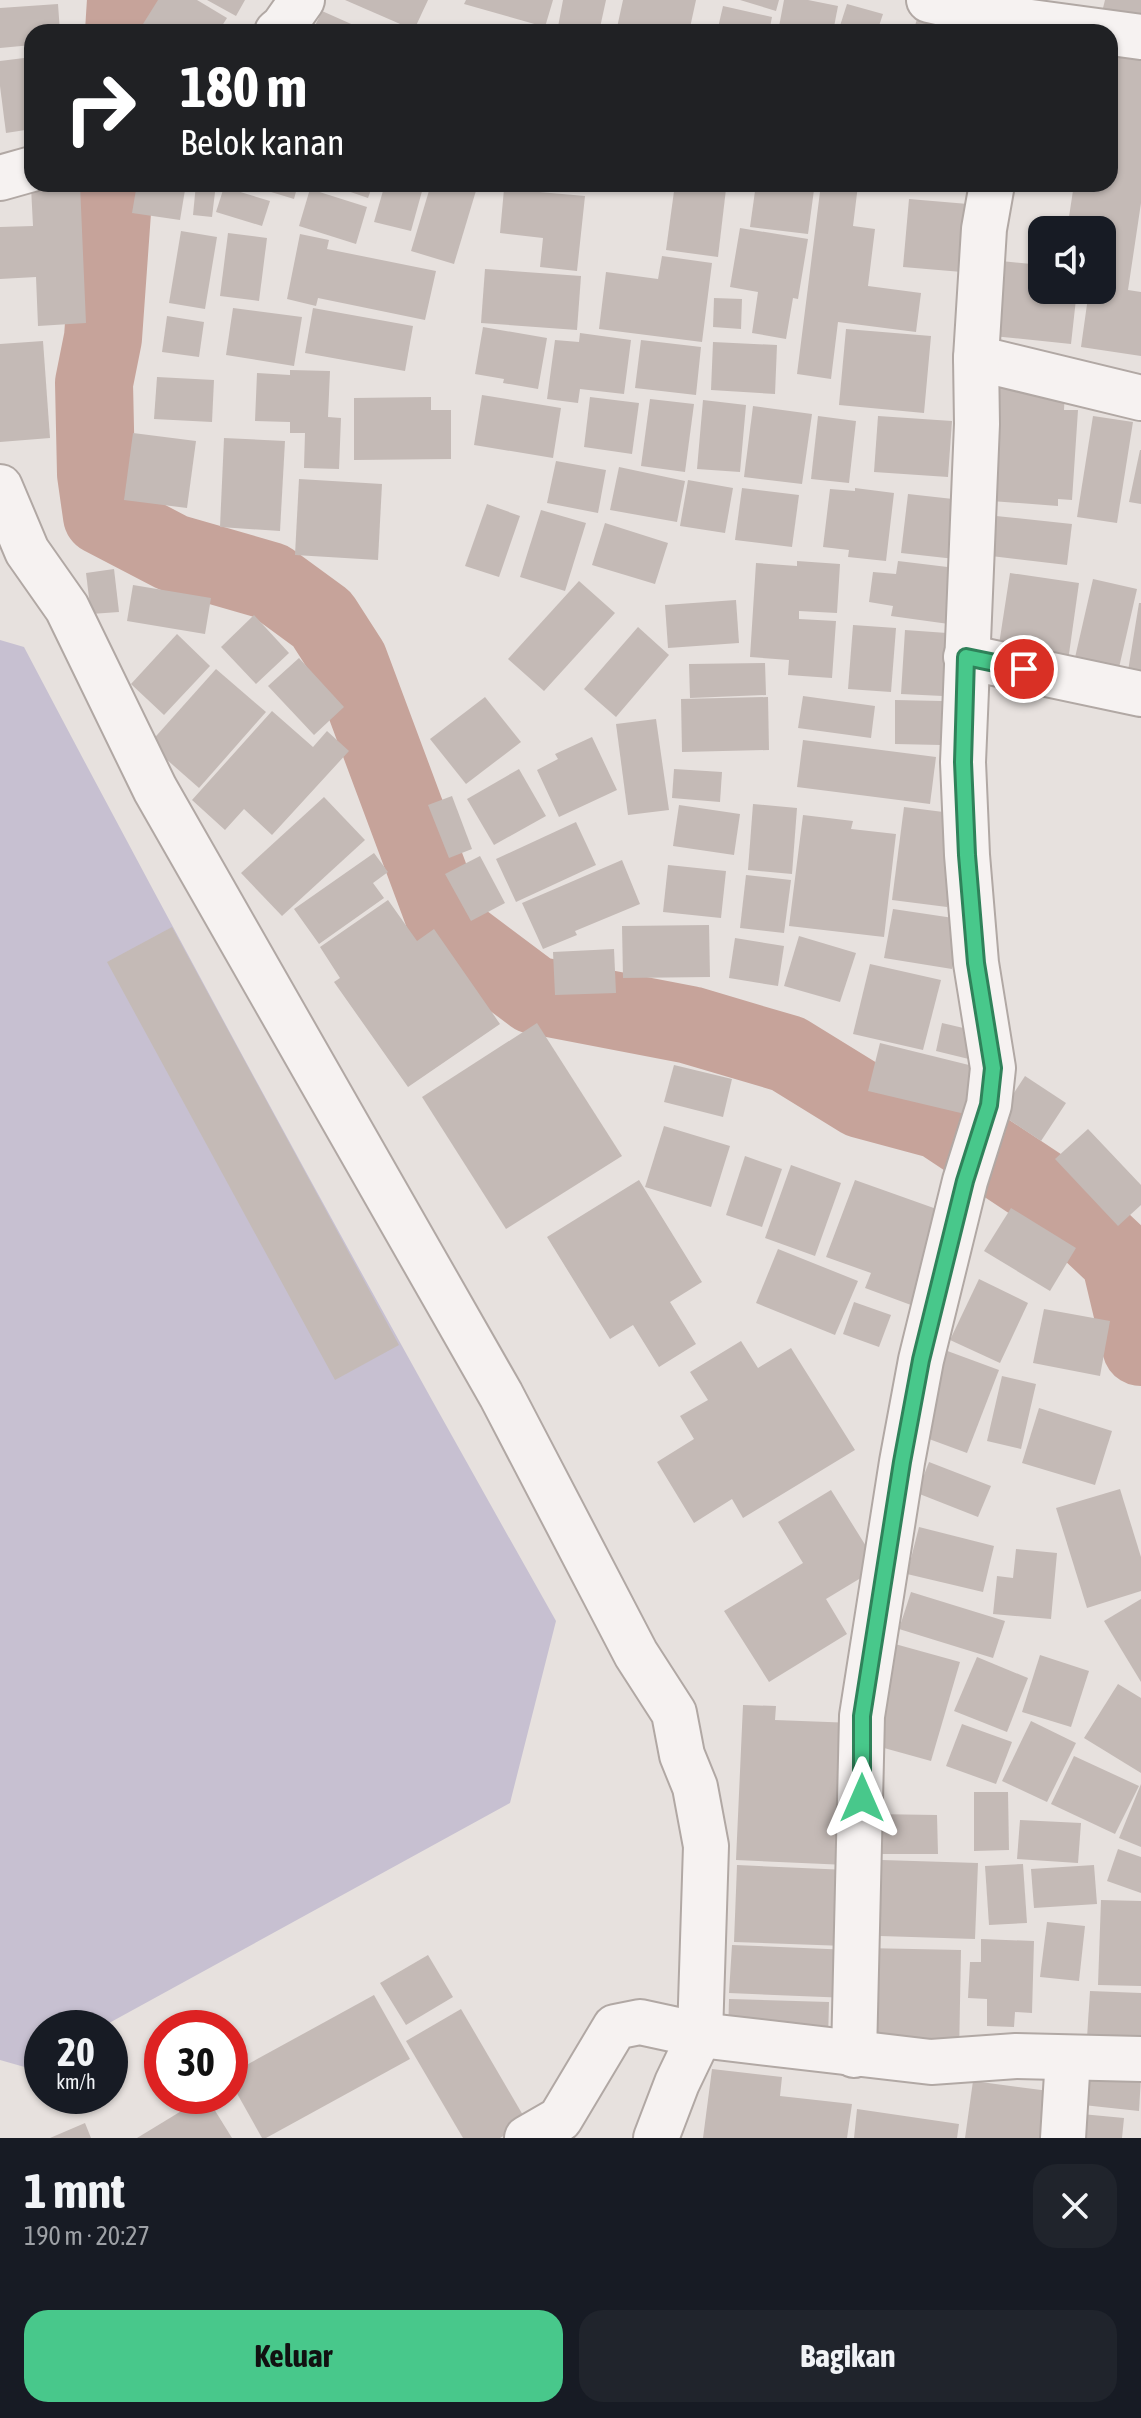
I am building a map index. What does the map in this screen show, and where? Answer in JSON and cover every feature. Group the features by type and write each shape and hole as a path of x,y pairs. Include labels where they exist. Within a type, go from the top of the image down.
{"street":[{"path":"285,24 302,0"},
{"path":"929,0 1012,24"},
{"path":"1118,35 1141,37"},
{"path":"0,178 24,171"},
{"path":"854,2055 862,1716 915,1389 965,1181 989,1105 993,1068 976,963 963,762 977,424 976,358 984,229 991,192"},
{"path":"976,358 1141,398"},
{"path":"0,487 27,551 67,608 155,789 501,1395 636,1654 674,1713 682,1755 695,1787 706,1846 700,2035 656,2138"},
{"path":"966,657 1141,694"},
{"path":"527,2138 560,2119 615,2027 640,2022 700,2035 931,2062 1016,2056 1141,2059"},
{"path":"1063,2138 1068,2058"}],"shaded area":[{"path":"0,640 24,647 286,1136 556,1621 510,1803 128,2013 128,2010 24,2010 24,2067 0,2060"}],"building":[{"path":"158,0 197,0 227,18 223,24 143,24"},
{"path":"207,0 245,0 236,16"},
{"path":"345,0 428,0 417,24 400,24"},
{"path":"466,0 553,0 546,24 534,24 464,4"},
{"path":"563,0 606,0 601,24 558,24"},
{"path":"623,0 696,0 691,24 618,24"},
{"path":"740,0 779,0 776,11"},
{"path":"784,0 808,0 838,6 835,24 780,24"},
{"path":"1105,0 1141,0 1141,17 1103,8"},
{"path":"58,4 59,24 24,24 24,46 0,48 0,8"},
{"path":"847,4 883,14 880,24 841,24"},
{"path":"723,6 772,17 771,24 719,24"},
{"path":"322,11 351,24 316,24"},
{"path":"918,16 950,24 916,24"},
{"path":"1118,51 1141,55 1141,203 1128,290 1141,292 1141,356 1081,347 1087,304 1116,304 1116,216 1069,216 1073,192 1118,192"},
{"path":"24,58 24,130 6,133 0,61"},
{"path":"31,192 80,192 86,323 38,326 36,277 0,279 0,227 33,226"},
{"path":"136,192 185,192 180,220 132,213"},
{"path":"195,192 215,192 212,217 193,215"},
{"path":"222,192 240,192 270,201 262,226 216,212"},
{"path":"271,192 296,192 294,199"},
{"path":"309,192 320,192 367,207 356,244 299,226"},
{"path":"351,192 370,192 368,198"},
{"path":"383,192 422,192 411,231 374,222"},
{"path":"429,192 476,192 454,264 411,251"},
{"path":"504,192 585,196 577,271 540,267 543,238 500,233"},
{"path":"674,192 726,192 718,257 666,250"},
{"path":"755,192 814,192 808,234 750,227"},
{"path":"820,192 857,192 853,226 875,229 868,286 921,293 916,332 838,322 831,379 797,374"},
{"path":"909,199 968,204 962,272 903,267"},
{"path":"740,228 808,239 798,299 793,298 786,339 752,333 758,292 730,287"},
{"path":"181,231 217,237 205,309 169,303"},
{"path":"228,233 267,238 259,301 220,296"},
{"path":"300,234 329,240 327,249 436,271 425,320 318,298 316,306 287,299"},
{"path":"662,256 712,263 702,342 599,329 606,272 658,279"},
{"path":"1001,261 1028,264 1028,304 1075,304 1071,344 993,336"},
{"path":"485,269 581,276 577,330 481,323"},
{"path":"714,298 742,299 741,329 713,327"},
{"path":"233,308 302,317 294,366 226,355"},
{"path":"313,308 413,326 405,371 305,353"},
{"path":"167,316 204,322 199,357 162,352"},
{"path":"483,327 547,338 538,389 475,374"},
{"path":"846,329 931,336 924,413 839,405"},
{"path":"580,333 631,340 624,394 580,389 578,403 547,399 555,340 579,342"},
{"path":"641,340 701,347 696,395 635,388"},
{"path":"43,341 50,438 0,442 0,344"},
{"path":"713,342 777,345 775,394 711,390"},
{"path":"290,370 330,371 328,417 341,418 339,469 304,468 305,433 290,433 290,422 255,421 257,373 290,375"},
{"path":"157,377 214,380 212,422 154,419"},
{"path":"999,385 1065,390 1064,410 1078,410 1072,500 1058,499 1058,506 991,501"},
{"path":"482,395 561,408 553,458 474,445"},
{"path":"431,397 431,410 451,410 451,459 354,460 354,398"},
{"path":"590,397 639,403 632,454 584,447"},
{"path":"650,399 694,404 685,472 641,466"},
{"path":"703,400 746,405 740,472 697,469"},
{"path":"753,406 812,414 802,484 744,477"},
{"path":"818,416 856,421 849,483 811,479"},
{"path":"878,416 952,421 948,477 874,472"},
{"path":"1093,416 1133,422 1117,523 1077,517"},
{"path":"133,433 196,441 187,508 124,500"},
{"path":"224,438 285,441 280,531 220,527"},
{"path":"1141,450 1141,504 1129,502"},
{"path":"556,461 606,470 598,513 547,503"},
{"path":"619,467 685,481 677,522 610,510"},
{"path":"299,479 382,484 378,560 295,555"},
{"path":"688,480 733,488 725,533 680,526"},
{"path":"742,488 799,495 792,547 735,540"},
{"path":"855,488 894,493 886,561 848,557 849,550 823,547 830,489 855,491"},
{"path":"908,494 962,500 955,559 901,553"},
{"path":"487,504 520,516 499,577 465,566"},
{"path":"541,510 586,523 565,591 520,577"},
{"path":"996,516 1072,524 1067,565 991,556"},
{"path":"605,523 668,543 655,584 592,565"},
{"path":"797,561 840,564 837,613 799,611 799,619 836,621 832,678 788,675 789,660 750,657 756,563 797,566"},
{"path":"898,561 964,569 956,625 891,616 893,606 869,602 873,572 896,574"},
{"path":"114,569 119,612 91,614 86,573"},
{"path":"1010,573 1079,583 1068,661 998,651"},
{"path":"1093,579 1137,589 1118,672 1074,662"},
{"path":"579,581 615,613 544,691 508,659"},
{"path":"133,585 211,598 205,634 127,621"},
{"path":"736,600 739,643 668,648 665,605"},
{"path":"1141,603 1141,673 1128,671"},
{"path":"254,615 289,653 256,684 221,647"},
{"path":"853,625 896,628 891,692 848,689"},
{"path":"638,627 669,655 616,717 584,689"},
{"path":"905,630 947,633 943,696 901,694"},
{"path":"177,634 210,666 164,715 131,684"},
{"path":"299,658 344,707 314,735 268,686"},
{"path":"765,663 766,695 690,698 689,664"},
{"path":"216,669 266,712 199,788 149,744"},
{"path":"803,696 875,706 871,738 798,728"},
{"path":"485,697 521,742 466,784 430,739"},
{"path":"768,697 769,750 682,752 681,699"},
{"path":"895,700 942,701 941,745 895,744"},
{"path":"272,711 313,747 327,731 349,751 272,835 244,809 225,830 192,800"},
{"path":"656,719 669,810 628,815 616,724"},
{"path":"592,737 617,790 559,817 537,770 558,759 555,754"},
{"path":"803,740 936,757 930,804 797,787"},
{"path":"519,769 546,816 494,845 467,799"},
{"path":"674,769 722,772 720,802 672,798"},
{"path":"452,796 472,849 449,858 428,805"},
{"path":"324,797 365,840 282,916 241,873"},
{"path":"753,804 797,808 792,874 748,870"},
{"path":"679,805 740,814 734,855 673,846"},
{"path":"904,807 959,814 947,907 892,900"},
{"path":"803,815 853,821 851,829 896,834 884,937 789,926"},
{"path":"576,822 596,865 516,902 496,859"},
{"path":"374,853 388,872 373,883 384,898 319,944 294,909"},
{"path":"480,856 505,903 471,921 445,874"},
{"path":"622,860 640,904 575,931 577,935 543,949 522,903"},
{"path":"668,865 726,871 721,918 663,912"},
{"path":"746,875 791,880 784,933 740,928"},
{"path":"388,900 417,941 434,929 500,1024 408,1087 334,982 340,978 320,947"},
{"path":"893,909 960,919 952,969 884,958"},
{"path":"709,925 710,977 623,978 622,926"},
{"path":"172,927 399,1345 335,1380 107,962"},
{"path":"799,936 856,953 840,1002 784,986"},
{"path":"735,938 784,946 778,986 729,978"},
{"path":"614,949 616,993 555,995 553,952"},
{"path":"870,964 941,980 923,1050 853,1034"},
{"path":"537,1023 622,1156 506,1229 422,1097"},
{"path":"942,1023 985,1033 977,1061 936,1051"},
{"path":"880,1043 977,1067 965,1114 868,1091"},
{"path":"674,1065 732,1079 723,1117 664,1102"},
{"path":"1025,1076 1066,1103 1041,1141 1000,1114"},
{"path":"664,1126 730,1146 711,1207 645,1187"},
{"path":"1088,1129 1141,1185 1141,1205 1118,1226 1055,1159"},
{"path":"745,1156 782,1169 762,1227 726,1215"},
{"path":"791,1165 841,1183 815,1256 765,1238"},
{"path":"639,1180 702,1282 670,1302 696,1344 659,1367 633,1325 610,1339 547,1237"},
{"path":"855,1180 945,1212 911,1305 865,1288 871,1273 826,1257"},
{"path":"1011,1208 1076,1248 1050,1291 984,1251"},
{"path":"778,1249 858,1281 835,1335 756,1303"},
{"path":"979,1279 1028,1303 1000,1363 950,1340"},
{"path":"854,1302 891,1315 879,1347 843,1334"},
{"path":"1044,1309 1110,1321 1100,1376 1033,1363"},
{"path":"741,1341 758,1368 791,1348 855,1450 743,1518 732,1499 694,1523 657,1462 694,1439 680,1416 708,1400 690,1372"},
{"path":"942,1349 999,1370 967,1453 910,1432"},
{"path":"1002,1376 1036,1384 1021,1449 987,1441"},
{"path":"1039,1408 1112,1431 1095,1485 1022,1463"},
{"path":"929,1462 991,1486 978,1517 917,1493"},
{"path":"1120,1489 1141,1557 1141,1591 1087,1608 1056,1508"},
{"path":"831,1490 879,1567 826,1599 847,1634 769,1682 724,1611 803,1563 778,1522"},
{"path":"919,1527 994,1546 983,1592 907,1574"},
{"path":"1016,1549 1057,1553 1051,1619 993,1614 997,1576 1013,1578"},
{"path":"911,1592 1005,1621 993,1658 899,1629"},
{"path":"1141,1599 1141,1682 1104,1621"},
{"path":"895,1644 960,1662 931,1761 866,1743"},
{"path":"1040,1655 1089,1671 1071,1727 1022,1712"},
{"path":"977,1657 1028,1678 1007,1732 954,1711"},
{"path":"1118,1684 1141,1698 1141,1773 1084,1738"},
{"path":"743,1705 776,1706 775,1720 854,1723 847,1865 736,1860"},
{"path":"1031,1721 1076,1743 1047,1802 1002,1781"},
{"path":"962,1724 1012,1742 996,1784 946,1766"},
{"path":"1074,1756 1139,1786 1115,1834 1051,1804"},
{"path":"1141,1784 1141,1847 1119,1838"},
{"path":"974,1792 1008,1792 1009,1850 974,1851"},
{"path":"873,1814 937,1815 938,1854 872,1854"},
{"path":"1020,1820 1081,1823 1078,1863 1017,1859"},
{"path":"1118,1849 1141,1857 1141,1893 1107,1881"},
{"path":"882,1860 978,1863 975,1939 880,1936 881,1918 875,1917 877,1869 882,1869"},
{"path":"1023,1864 1027,1923 989,1925 985,1866"},
{"path":"737,1865 848,1870 845,1946 734,1942"},
{"path":"1094,1865 1097,1904 1034,1908 1031,1869"},
{"path":"1101,1900 1141,1901 1141,1986 1098,1985"},
{"path":"1047,1922 1085,1926 1079,1981 1040,1977"},
{"path":"981,1939 1034,1941 1032,2013 1015,2012 1014,2027 987,2026 987,1999 968,1998 970,1962 981,1962"},
{"path":"732,1945 851,1950 849,1998 729,1993"},
{"path":"864,1948 961,1950 959,2056 862,2041"},
{"path":"428,1955 453,1997 406,2025 380,1983"},
{"path":"1090,1991 1141,1993 1141,2040 1087,2038"},
{"path":"374,1995 410,2059 266,2138 262,2138 248,2113 248,2064"},
{"path":"729,1999 829,2002 828,2040 728,2037"},
{"path":"461,2009 527,2122 500,2138 463,2138 406,2041"},
{"path":"712,2069 782,2077 780,2096 852,2104 847,2138 703,2138"},
{"path":"1078,2070 1141,2077 1139,2111 1074,2104"},
{"path":"973,2081 1049,2091 1043,2138 965,2138"},
{"path":"857,2109 959,2124 957,2138 854,2138"},
{"path":"1071,2113 1124,2118 1122,2138 1069,2138"},
{"path":"176,2114 217,2114 232,2138 137,2138"},
{"path":"85,2123 91,2138 50,2138"}],"waterway":[{"path":"124,24 126,0"},
{"path":"113,192 103,338 94,383 96,474 102,516 173,553 270,581 322,619 349,661 450,932 534,995 690,1025 788,1054 861,1099 939,1120 1052,1195 1120,1259 1141,1347"}],"route":[{"path":"862,1798 862,1716 902,1462 921,1360 965,1181 989,1105 993,1068 976,963 967,855 963,762 966,657 1024,669"}]}
